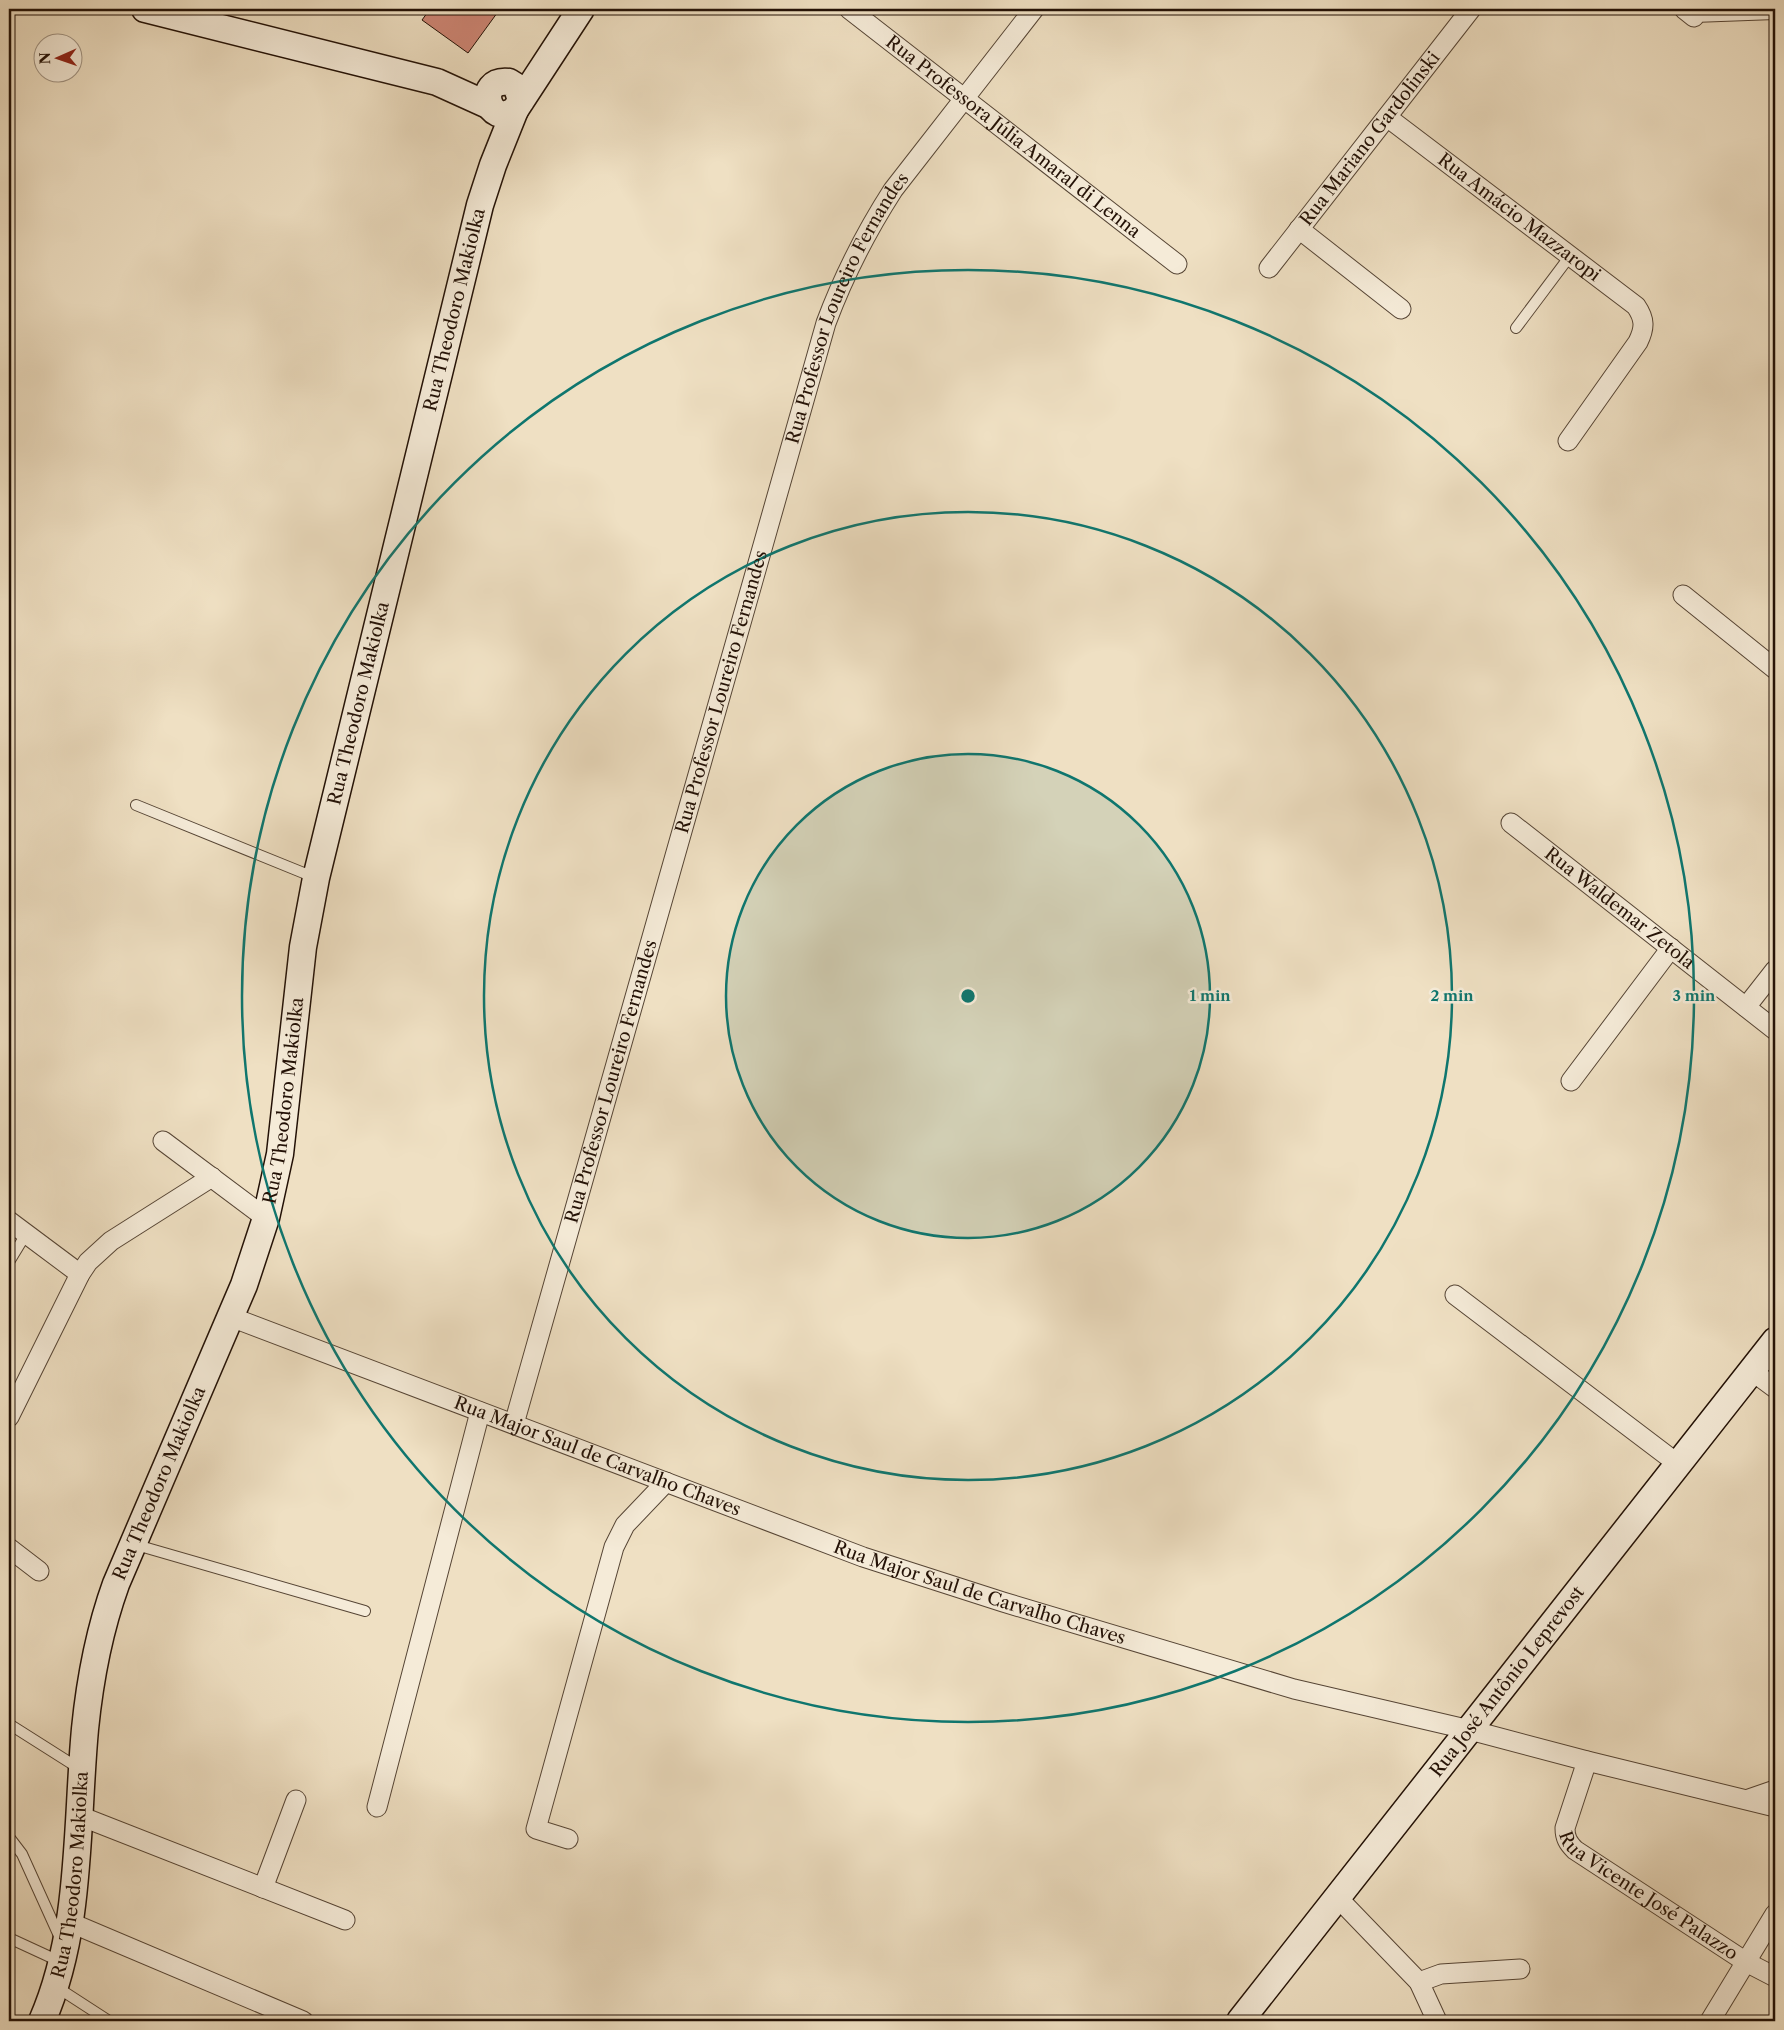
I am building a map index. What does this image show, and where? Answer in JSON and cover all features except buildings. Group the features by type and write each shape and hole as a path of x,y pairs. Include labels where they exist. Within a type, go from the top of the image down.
{"main road":[{"path":"145,9 503,98"},
{"name":"Rua Theodoro Makiolka","path":"42,2021 60,1966 69,1922 80,1816 85,1728 98,1644 105,1615 133,1544 231,1317 252,1264 266,1218 280,1154 303,947 316,878 470,245 492,165 503,98 537,56 574,18"},
{"name":"Rua José Antônio Leprevost","path":"1240,2021 1775,1341"}],"street":[{"name":"Rua Professora Júlia Amaral di Lenna","path":"849,9 1177,264"},
{"name":"Rua Professor Loureiro Fernandes","path":"514,1424 826,323 850,266 873,220 893,190 1034,9"},
{"name":"Rua Mariano Gardolinski","path":"1269,268 1471,9"},
{"name":"Rua Amácio Mazzaropi","path":"1387,117 1636,306 1642,314 1644,323 1643,333 1638,342 1568,441"},
{"path":"1299,229 1401,309"},
{"path":"1683,595 1775,669"},
{"name":"Rua Waldemar Zetola","path":"1511,823 1775,1030"},
{"path":"1571,1081 1671,948"},
{"path":"1746,1007 1775,970"},
{"path":"163,1141 266,1218"},
{"path":"9,1417 80,1274 88,1262 111,1241 212,1178"},
{"path":"9,1221 80,1274"},
{"path":"1455,1295 1678,1464"},
{"name":"Rua Major Saul de Carvalho Chaves","path":"231,1317 863,1557 1003,1602 1294,1689 1470,1730 1587,1761 1775,1806"},
{"path":"1752,1371 1775,1388"},
{"path":"377,1807 480,1412"},
{"path":"568,1839 536,1829 614,1547 625,1525 666,1482"},
{"path":"9,1548 39,1571"},
{"name":"Rua Vicente José Palazzo","path":"1587,1761 1565,1828 1565,1836 1568,1843 1575,1850 1746,1962 1775,1977"},
{"path":"1749,1799 1775,1790"},
{"path":"263,1888 296,1800"},
{"path":"80,1816 344,1920"},
{"path":"1338,1898 1419,1982 1437,2021"},
{"path":"1710,2021 1775,1914"},
{"path":"69,1922 303,2021"},
{"path":"1419,1982 1441,1974 1520,1969"}],"lane":[{"path":"1689,13 1775,14"},
{"path":"1516,328 1570,256"},
{"path":"136,805 316,878"},
{"path":"9,1262 26,1234"},
{"path":"133,1544 365,1611"},
{"path":"9,1724 82,1771"},
{"path":"9,1837 22,1854 60,1966"},
{"path":"9,1938 60,1966 109,2021"}]}
